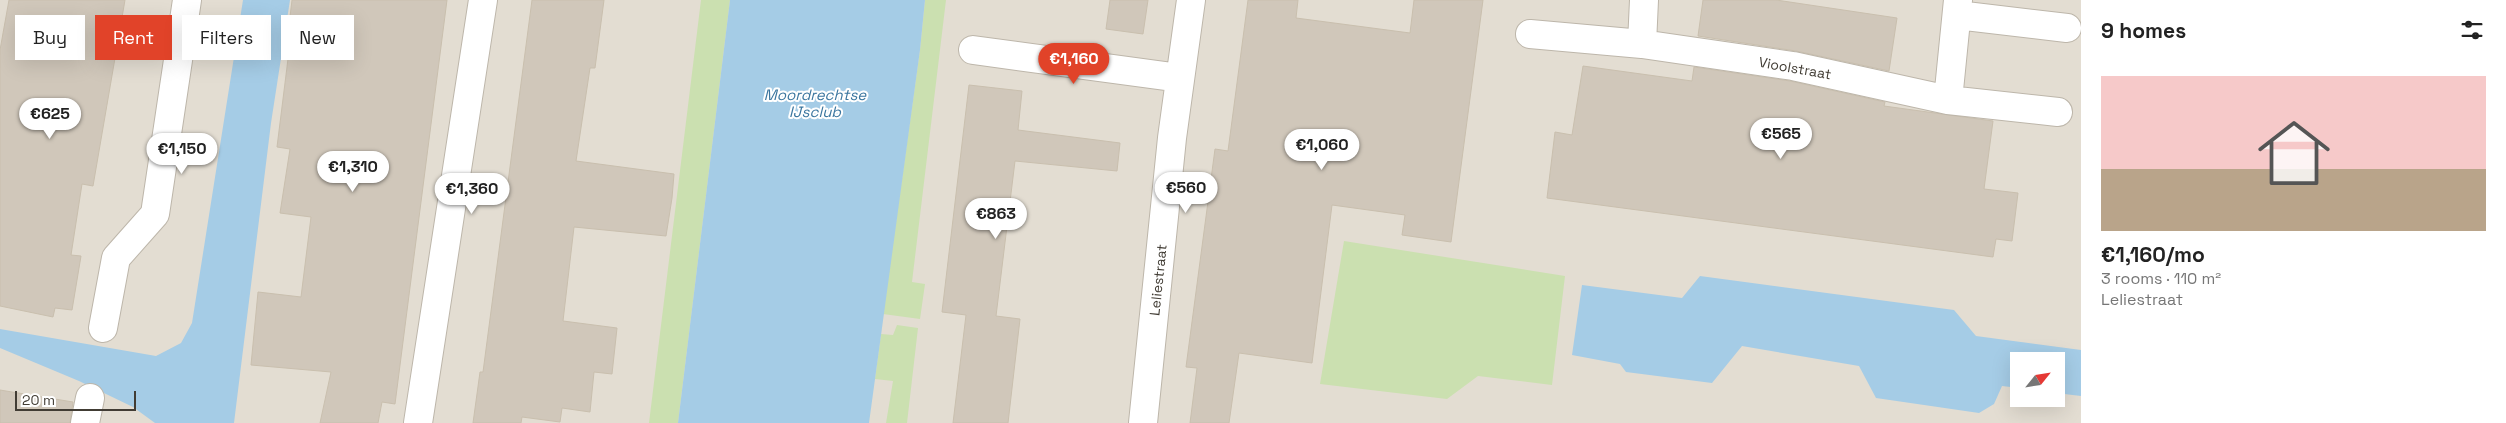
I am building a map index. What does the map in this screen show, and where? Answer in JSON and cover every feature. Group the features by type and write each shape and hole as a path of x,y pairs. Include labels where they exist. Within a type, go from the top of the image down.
{"street":[{"path":"103,328 116,258 155,214 187,0"},
{"path":"418,423 483,0"},
{"name":"Leliestraat","path":"1143,423 1180,78 1191,0"},
{"path":"1642,44 1644,0"},
{"path":"1948,100 1957,8 2067,28"},
{"name":"Vioolstraat","path":"1530,34 1642,44 1793,66 1948,100 2058,112"},
{"path":"973,50 1180,78"}],"shaded area":[{"path":"0,0 2081,0 2081,423 0,423"}],"green space":[{"path":"701,0 730,0 678,423 649,423"},
{"path":"925,0 946,0 912,282 925,284 920,319 883,314 920,50"},
{"path":"1344,241 1565,276 1552,385 1478,376 1447,399 1320,384"},
{"path":"897,325 918,328 907,423 886,423 893,381 875,379 881,334 893,335"}],"water":[{"path":"243,0 290,0 288,15 281,15 281,58 271,123 234,423 155,423 133,407 79,381 0,348 0,329 156,356 181,343 192,323 234,60 271,60 271,15 241,15"},
{"name":"Moordrechtse IJsclub","path":"730,0 925,0 920,50 869,423 678,423"},
{"path":"1700,276 1954,310 1976,336 2081,350 2081,396 2065,394 2065,352 2010,352 2010,387 2002,386 1994,404 1979,413 1876,398 1859,366 1742,346 1712,383 1626,372 1620,364 1572,355 1582,285 1682,298"}],"building":[{"path":"9,0 125,0 122,15 95,15 95,60 115,60 93,186 82,184 71,255 81,256 72,310 55,308 53,317 0,306 0,50"},
{"path":"292,0 447,0 395,404 382,402 378,423 320,423 331,372 251,365 258,292 301,297 311,217 280,213 290,149 277,147 288,60 354,60 354,15 290,15"},
{"path":"532,0 604,0 595,68 590,68 576,161 674,174 672,198 666,236 574,227 563,321 617,328 612,374 594,372 590,412 562,408 560,422 522,417 521,423 473,423 480,372 483,372"},
{"path":"1110,0 1148,0 1143,34 1106,29"},
{"path":"1248,0 1298,0 1296,18 1410,33 1414,0 1483,0 1451,242 1402,235 1405,215 1332,205 1312,363 1239,353 1229,423 1190,423 1197,368 1186,367 1215,149 1228,151"},
{"path":"1703,0 1776,0 1897,18 1889,71 1796,51 1698,36"},
{"path":"1583,66 1692,81 1694,67 1790,81 1885,102 1884,106 1993,121 1984,189 2018,193 2012,241 1996,239 1993,257 1547,198 1555,132 1572,135"},
{"path":"969,85 1022,91 1018,130 1120,143 1117,171 1015,161 996,316 1020,319 1008,423 953,423 966,315 942,312"},
{"path":"0,390 73,402 70,423 0,423"}]}
